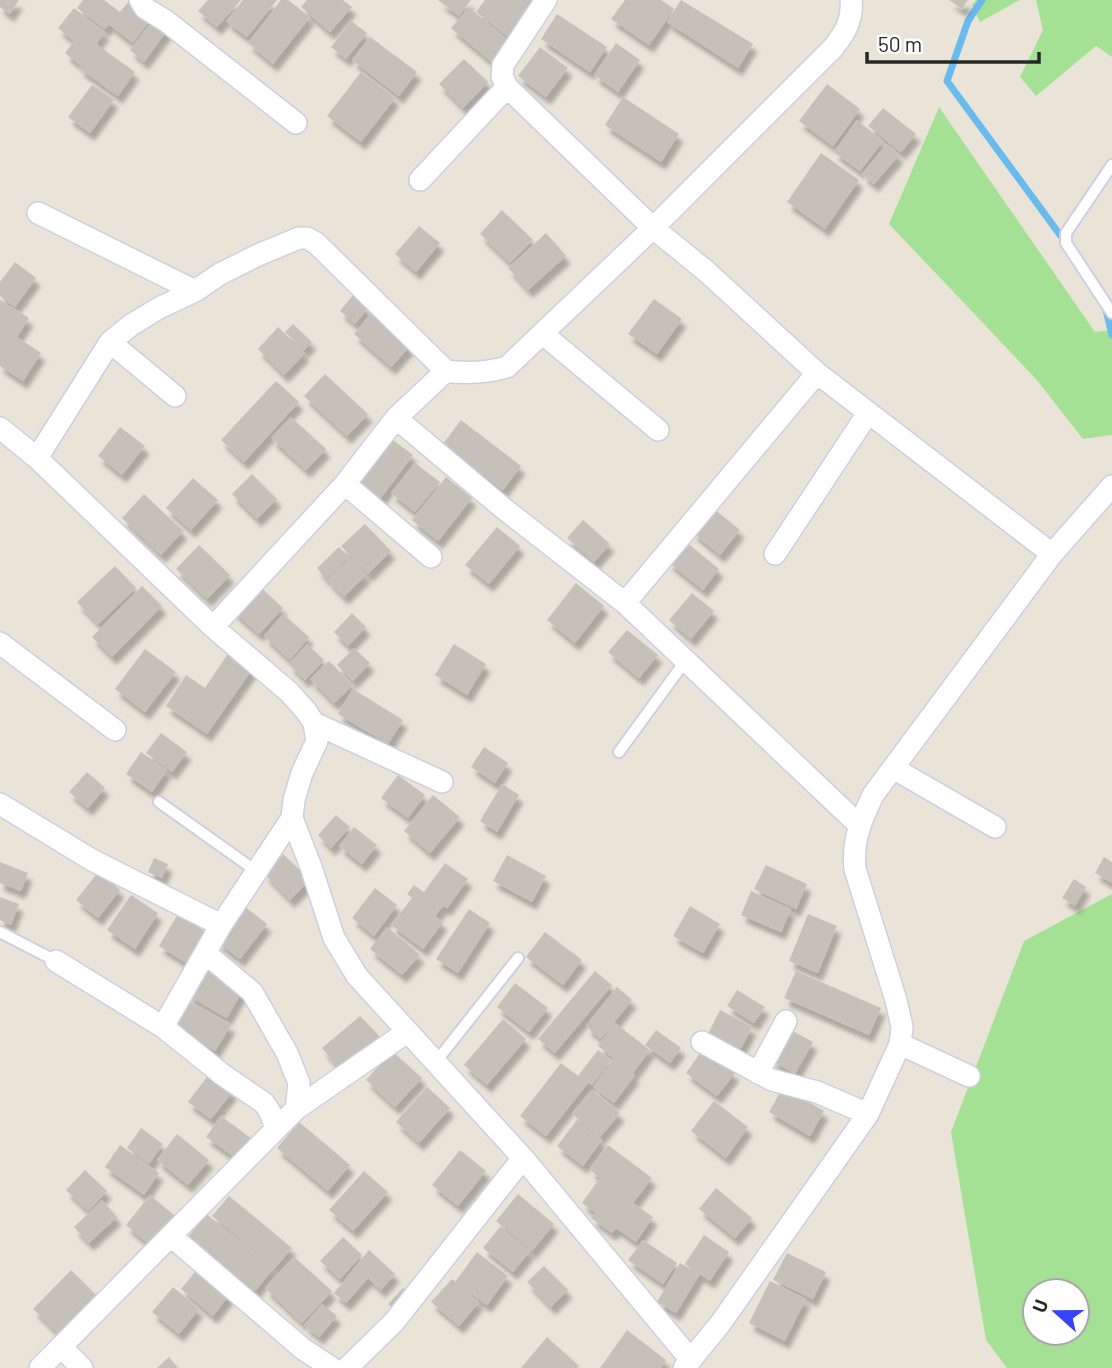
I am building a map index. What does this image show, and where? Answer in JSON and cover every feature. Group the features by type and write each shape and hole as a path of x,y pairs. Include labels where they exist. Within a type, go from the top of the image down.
{"street":[{"path":"140,0 145,8 166,21 296,123"},
{"path":"546,0 503,65 502,76 507,86 653,228 706,271 817,373 1052,554"},
{"path":"37,458 110,342 159,308 195,291 220,274 299,238 307,238 316,243 446,371 487,373 508,367 653,228 833,48 845,33 852,12 851,0"},
{"path":"420,180 507,86"},
{"path":"38,213 195,291"},
{"path":"543,334 658,430"},
{"path":"110,342 175,396"},
{"path":"213,627 345,484 396,418 446,371"},
{"path":"625,603 817,373"},
{"path":"775,554 868,413"},
{"path":"396,418 503,508 625,603 859,825"},
{"path":"0,428 37,458 213,627 289,692 314,723 442,782"},
{"path":"345,484 431,557"},
{"path":"314,723 317,741 293,800 292,817 334,938 357,976 523,1158 687,1364 720,1324 868,1114 900,1044 902,1027 896,1000 855,869 853,848 859,825 873,796 1052,554 1112,486"},
{"path":"0,643 115,730"},
{"path":"893,768 995,827"},
{"path":"0,804 92,860 221,925"},
{"path":"163,1027 221,925 292,817"},
{"path":"205,953 252,992 266,1014 287,1053 299,1083 296,1109"},
{"path":"56,961 163,1027 223,1075 264,1103 276,1129"},
{"path":"758,1073 786,1021"},
{"path":"40,1368 296,1109 407,1032"},
{"path":"702,1042 772,1080 817,1092 868,1114"},
{"path":"900,1044 969,1076"},
{"path":"347,1368 394,1322 523,1158"},
{"path":"171,1236 303,1349 332,1368"},
{"path":"61,1347 82,1368"}],"lane":[{"path":"1112,165 1066,233 1066,243 1112,313"},
{"path":"620,752 686,660"},
{"path":"159,802 256,872"},
{"path":"0,932 56,961"},
{"path":"435,1063 518,958"}],"green space":[{"path":"976,0 1020,0 980,22 972,5"},
{"path":"1036,0 1112,0 1112,57 1096,46 1036,96 1020,77 1043,30"},
{"path":"939,107 1095,332 1112,330 1112,435 1083,439 1036,379 889,224"},
{"path":"1112,894 1112,1368 1007,1368 986,1340 951,1132 1024,941"}],"building":[{"path":"0,0 19,0 10,14 0,7"},
{"path":"83,0 104,0 120,12 130,0 152,17 133,43 110,25 114,19 105,29 77,8"},
{"path":"208,0 241,0 217,27 198,11"},
{"path":"243,0 277,0 247,37 226,21"},
{"path":"281,0 288,0 310,17 273,64 248,43"},
{"path":"307,0 343,0 352,7 330,32 301,7"},
{"path":"438,0 471,0 459,16"},
{"path":"485,0 535,0 507,36 476,12"},
{"path":"625,0 661,0 674,9 649,45 611,19"},
{"path":"681,0 753,44 738,68 667,22"},
{"path":"949,0 968,0 962,9"},
{"path":"469,7 511,43 494,64 451,28"},
{"path":"74,8 105,32 96,44 135,72 118,96 79,68 88,55 80,65 65,53 74,41 58,28"},
{"path":"557,14 607,47 590,72 541,39"},
{"path":"155,17 169,28 144,62 130,50"},
{"path":"351,21 367,33 346,59 331,47"},
{"path":"370,37 417,72 399,96 352,60"},
{"path":"616,43 640,60 618,92 594,75"},
{"path":"540,47 568,68 546,97 518,76"},
{"path":"464,59 488,82 463,108 439,84"},
{"path":"361,72 395,98 361,142 327,116"},
{"path":"827,84 860,109 833,146 799,121"},
{"path":"92,85 114,100 90,133 68,117"},
{"path":"623,97 679,134 661,162 605,125"},
{"path":"883,108 916,134 901,152 868,126"},
{"path":"857,120 883,141 860,171 834,152"},
{"path":"887,144 899,155 874,184 862,174"},
{"path":"821,153 859,180 825,229 787,202"},
{"path":"502,210 533,240 510,263 480,234"},
{"path":"419,226 440,243 416,272 395,254"},
{"path":"546,233 566,256 528,290 508,268"},
{"path":"15,262 36,278 15,307 0,296 0,282"},
{"path":"353,295 368,308 355,324 340,311"},
{"path":"654,299 682,319 657,354 628,334"},
{"path":"0,300 29,318 17,337 41,353 23,381 0,366"},
{"path":"372,312 410,346 391,367 354,334"},
{"path":"293,324 312,342 304,350 285,332"},
{"path":"278,327 305,353 284,375 258,349"},
{"path":"325,374 368,414 347,436 304,396"},
{"path":"276,381 299,402 244,462 221,440"},
{"path":"291,417 326,449 306,470 271,438"},
{"path":"461,420 521,466 503,490 443,444"},
{"path":"120,427 145,446 122,475 98,456"},
{"path":"389,437 413,455 380,499 356,480"},
{"path":"415,463 440,482 415,512 391,493"},
{"path":"252,474 277,499 257,519 232,494"},
{"path":"446,477 472,498 438,541 412,520"},
{"path":"193,478 218,500 191,530 166,508"},
{"path":"144,494 183,531 161,555 122,518"},
{"path":"713,508 740,530 720,555 692,532"},
{"path":"583,520 610,544 594,562 567,538"},
{"path":"365,524 391,551 368,574 341,546"},
{"path":"497,527 520,546 489,584 465,565"},
{"path":"685,541 719,569 703,590 668,562"},
{"path":"199,545 230,575 207,599 176,569"},
{"path":"339,547 349,557 326,579 317,568"},
{"path":"350,558 366,575 344,597 327,580"},
{"path":"115,566 136,588 98,624 77,602"},
{"path":"256,583 283,608 259,634 232,610"},
{"path":"576,583 604,606 575,643 547,620"},
{"path":"142,586 162,606 112,657 92,637"},
{"path":"692,593 714,611 691,639 669,620"},
{"path":"352,613 366,627 348,646 334,632"},
{"path":"283,614 309,637 290,660 264,636"},
{"path":"627,630 658,655 639,678 608,652"},
{"path":"307,644 324,660 305,680 289,664"},
{"path":"454,644 486,664 467,695 435,675"},
{"path":"354,648 370,663 353,681 337,665"},
{"path":"145,649 176,672 145,712 115,689"},
{"path":"229,652 253,668 207,734 166,706 186,675 205,688"},
{"path":"329,661 353,685 334,703 310,679"},
{"path":"353,689 403,720 388,744 338,714"},
{"path":"161,733 187,752 172,772 146,753"},
{"path":"484,747 508,763 495,783 471,767"},
{"path":"141,752 167,770 152,792 126,774"},
{"path":"87,772 105,788 88,808 69,792"},
{"path":"398,775 425,795 408,818 381,798"},
{"path":"502,784 519,795 497,832 480,821"},
{"path":"433,795 460,817 430,853 404,831"},
{"path":"336,815 350,827 331,848 318,835"},
{"path":"354,827 377,845 362,864 339,846"},
{"path":"283,854 310,880 290,900 264,873"},
{"path":"507,855 546,876 532,902 493,881"},
{"path":"1104,857 1112,862 1112,883 1095,873"},
{"path":"154,858 168,864 162,878 148,872"},
{"path":"0,862 28,873 21,891 0,883"},
{"path":"445,863 468,879 447,908 443,906 435,916 443,922 423,949 391,925 412,898 407,894 414,885 424,892"},
{"path":"766,865 807,884 796,909 754,889"},
{"path":"99,871 120,890 98,918 76,900"},
{"path":"1074,879 1086,887 1075,906 1062,898"},
{"path":"375,888 397,905 374,936 352,918"},
{"path":"751,891 791,909 781,932 741,915"},
{"path":"131,895 158,913 135,949 107,930"},
{"path":"0,897 19,904 11,925 0,920"},
{"path":"244,906 267,924 240,959 217,942"},
{"path":"690,906 720,924 703,953 673,936"},
{"path":"469,909 490,923 458,973 436,959"},
{"path":"178,914 208,933 188,964 159,946"},
{"path":"808,914 837,926 818,973 789,961"},
{"path":"387,927 420,955 402,975 370,949"},
{"path":"545,932 582,960 563,985 526,957"},
{"path":"203,964 244,988 227,1018 187,995"},
{"path":"595,971 612,985 555,1053 538,1039"},
{"path":"796,971 881,1008 869,1035 784,998"},
{"path":"515,983 548,1008 529,1032 497,1007"},
{"path":"617,987 632,1000 601,1039 586,1026"},
{"path":"737,990 765,1007 754,1023 727,1006"},
{"path":"184,999 231,1025 215,1051 171,1019"},
{"path":"720,1010 752,1027 740,1050 708,1034"},
{"path":"360,1016 383,1040 342,1072 322,1048"},
{"path":"503,1019 526,1039 487,1085 464,1065"},
{"path":"615,1023 650,1050 633,1073 598,1046"},
{"path":"789,1029 813,1042 795,1074 771,1060"},
{"path":"656,1030 681,1048 670,1063 645,1045"},
{"path":"703,1049 735,1073 717,1096 686,1073"},
{"path":"598,1050 611,1060 592,1085 588,1083 546,1136 520,1116 561,1063 578,1076"},
{"path":"392,1051 422,1078 395,1107 366,1080"},
{"path":"613,1059 635,1075 614,1103 593,1087"},
{"path":"209,1074 233,1091 211,1119 188,1102"},
{"path":"427,1087 450,1108 419,1143 396,1122"},
{"path":"783,1087 824,1111 810,1136 769,1112"},
{"path":"592,1090 620,1113 600,1137 572,1114"},
{"path":"714,1101 748,1127 726,1158 691,1131"},
{"path":"221,1116 252,1139 237,1159 206,1137"},
{"path":"577,1120 602,1140 583,1166 557,1146"},
{"path":"299,1122 350,1165 328,1191 277,1148"},
{"path":"141,1128 163,1144 149,1164 127,1148"},
{"path":"177,1134 209,1160 188,1185 157,1160"},
{"path":"120,1145 159,1173 144,1195 105,1167"},
{"path":"608,1145 652,1178 633,1203 653,1217 636,1242 616,1228 612,1233 591,1218 596,1213 582,1203 599,1179 608,1184 590,1170"},
{"path":"460,1150 486,1171 458,1206 432,1185"},
{"path":"85,1170 107,1191 88,1211 66,1190"},
{"path":"364,1171 388,1192 353,1231 329,1210"},
{"path":"716,1188 752,1218 735,1238 699,1209"},
{"path":"518,1194 554,1224 532,1251 496,1221"},
{"path":"150,1195 176,1217 151,1246 126,1225"},
{"path":"229,1196 292,1248 275,1268 212,1216"},
{"path":"102,1200 117,1217 89,1243 74,1227"},
{"path":"206,1214 274,1268 255,1291 188,1237"},
{"path":"500,1227 530,1251 513,1272 483,1248"},
{"path":"704,1235 729,1252 710,1281 700,1274 676,1313 657,1302 680,1263 694,1271 685,1264"},
{"path":"343,1237 362,1255 340,1279 320,1261"},
{"path":"643,1240 677,1263 663,1284 628,1260"},
{"path":"369,1250 395,1274 381,1290 368,1278 346,1303 334,1293"},
{"path":"477,1252 508,1276 487,1305 455,1282"},
{"path":"787,1253 826,1272 813,1299 773,1280"},
{"path":"294,1257 332,1291 302,1323 265,1288"},
{"path":"544,1266 568,1290 551,1307 527,1282"},
{"path":"198,1268 230,1294 213,1316 181,1289"},
{"path":"71,1270 100,1299 63,1338 33,1309"},
{"path":"452,1279 479,1302 459,1326 431,1302"},
{"path":"770,1281 806,1299 785,1341 749,1323"},
{"path":"173,1287 199,1309 179,1334 152,1312"},
{"path":"403,1288 411,1295 396,1311 388,1304"},
{"path":"322,1304 337,1316 319,1337 304,1325"},
{"path":"627,1330 666,1360 661,1368 642,1368 646,1362 641,1368 600,1368"},
{"path":"547,1337 579,1366 521,1368"},
{"path":"169,1357 178,1368 157,1368"}],"waterway":[{"path":"982,0 968,21 947,81 1066,243"},
{"path":"1105,306 1112,335"}]}
